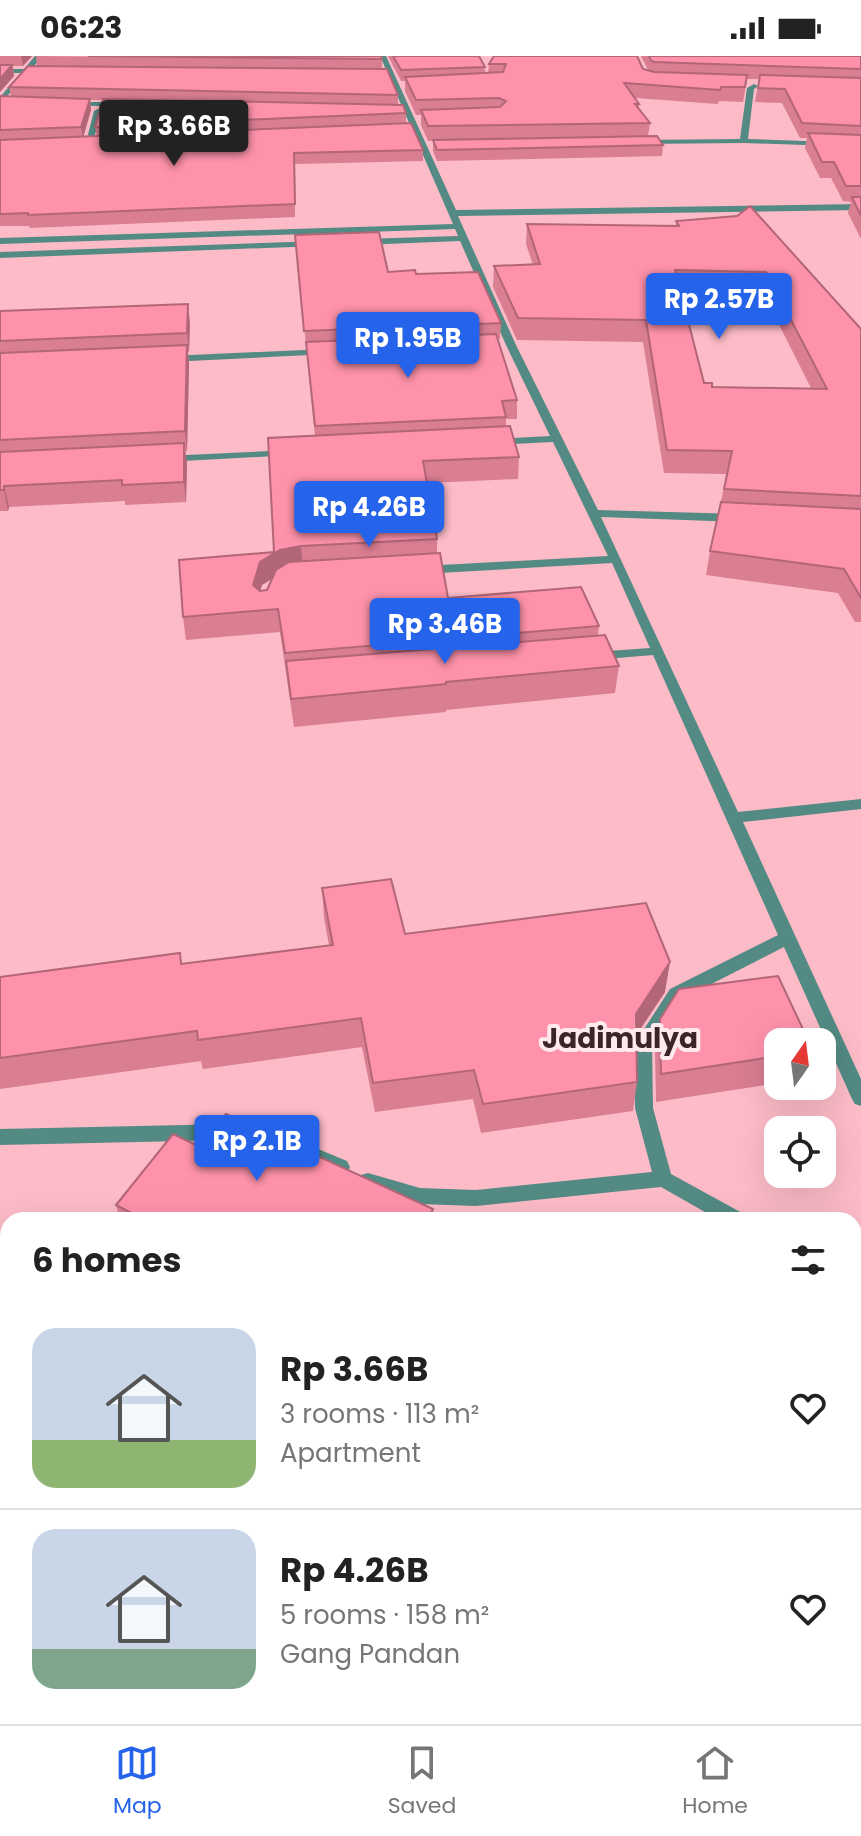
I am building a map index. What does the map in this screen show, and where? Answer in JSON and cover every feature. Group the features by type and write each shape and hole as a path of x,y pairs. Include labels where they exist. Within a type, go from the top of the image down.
{"street":[{"path":"0,103 39,56"},
{"path":"383,56 416,120 511,345 616,559 861,1099"},
{"path":"0,71 57,71"},
{"path":"375,75 411,85"},
{"path":"740,85 758,86 751,88 744,141"},
{"path":"0,103 14,103"},
{"path":"55,104 126,104"},
{"path":"169,105 243,107"},
{"path":"393,110 416,120"},
{"path":"88,144 98,111"},
{"path":"208,140 214,114"},
{"path":"401,130 416,120"},
{"path":"193,140 218,140"},
{"path":"624,142 744,141 861,145"},
{"path":"74,144 103,143"},
{"path":"426,146 441,146"},
{"path":"0,241 459,226 861,207"},
{"path":"344,242 459,226"},
{"path":"0,255 328,243"},
{"path":"495,345 511,345"},
{"path":"160,359 336,352"},
{"path":"480,443 557,439"},
{"path":"154,459 309,452"},
{"path":"593,513 747,518"},
{"path":"413,570 616,559"},
{"path":"583,657 657,651"},
{"path":"732,818 861,804"},
{"path":"663,1179 644,1108 643,1045 676,994 786,938"},
{"path":"0,1137 183,1131 254,1135 303,1149 393,1190 420,1196 476,1198 663,1179 723,1212"}],"building":[{"path":"88,56 381,56 382,59"},
{"path":"393,56 479,56 485,67 401,70"},
{"path":"494,56 637,56 643,69 654,72 747,75 745,87 721,87 720,90 624,83 650,123 428,126 421,110 500,107 506,101 499,98 416,100 405,77 503,72 506,64 489,64"},
{"path":"649,56 861,56 861,69 655,62"},
{"path":"0,65 12,65 0,79"},
{"path":"28,66 387,69 398,95 9,87"},
{"path":"760,75 861,78 861,126 802,123 785,89 758,88"},
{"path":"0,96 90,99 81,127 0,130"},
{"path":"103,99 207,101 201,122 95,127"},
{"path":"219,101 403,105 406,113 216,121"},
{"path":"411,123 423,150 294,153 295,204 0,214 0,140"},
{"path":"808,133 861,135 861,186 846,186 834,162 822,162"},
{"path":"657,136 663,145 437,150 433,140"},
{"path":"852,197 861,197 861,216"},
{"path":"750,206 861,329 861,496 724,489 732,451 667,450 646,320 518,318 494,266 540,264 527,224 679,226 676,221 737,216","holes":["675,270 766,272 827,389 712,387 712,383 704,383"]},
{"path":"379,232 388,272 478,272 501,323 304,331 295,235"},
{"path":"188,304 187,333 0,341 0,311"},
{"path":"496,334 517,400 502,401 506,417 315,426 306,342"},
{"path":"187,345 185,431 0,440 0,353"},
{"path":"510,426 519,457 423,461 437,539 301,546 280,550 260,562 253,585 260,591 267,590 276,570 289,562 440,553 448,598 581,587 599,626 285,653 278,609 183,617 179,560 274,552 268,438"},
{"path":"184,443 184,482 122,485 122,480 4,486 4,490 0,490 0,452"},
{"path":"721,502 861,509 861,598 844,569 710,551"},
{"path":"605,635 619,666 291,699 286,661"},
{"path":"391,879 405,934 646,903 670,962 636,1014 637,1082 483,1104 474,1070 373,1083 361,1018 198,1040 197,1031 0,1058 0,977 180,953 181,964 333,945 322,888"},
{"path":"778,976 802,1028 764,1028 764,1058 661,1074 660,1019 679,989"},
{"path":"226,1114 433,1209 431,1212 130,1212 116,1205 173,1134 200,1147"}],"district":[{"name":"Jadimulya","path":"620,1038"}]}
